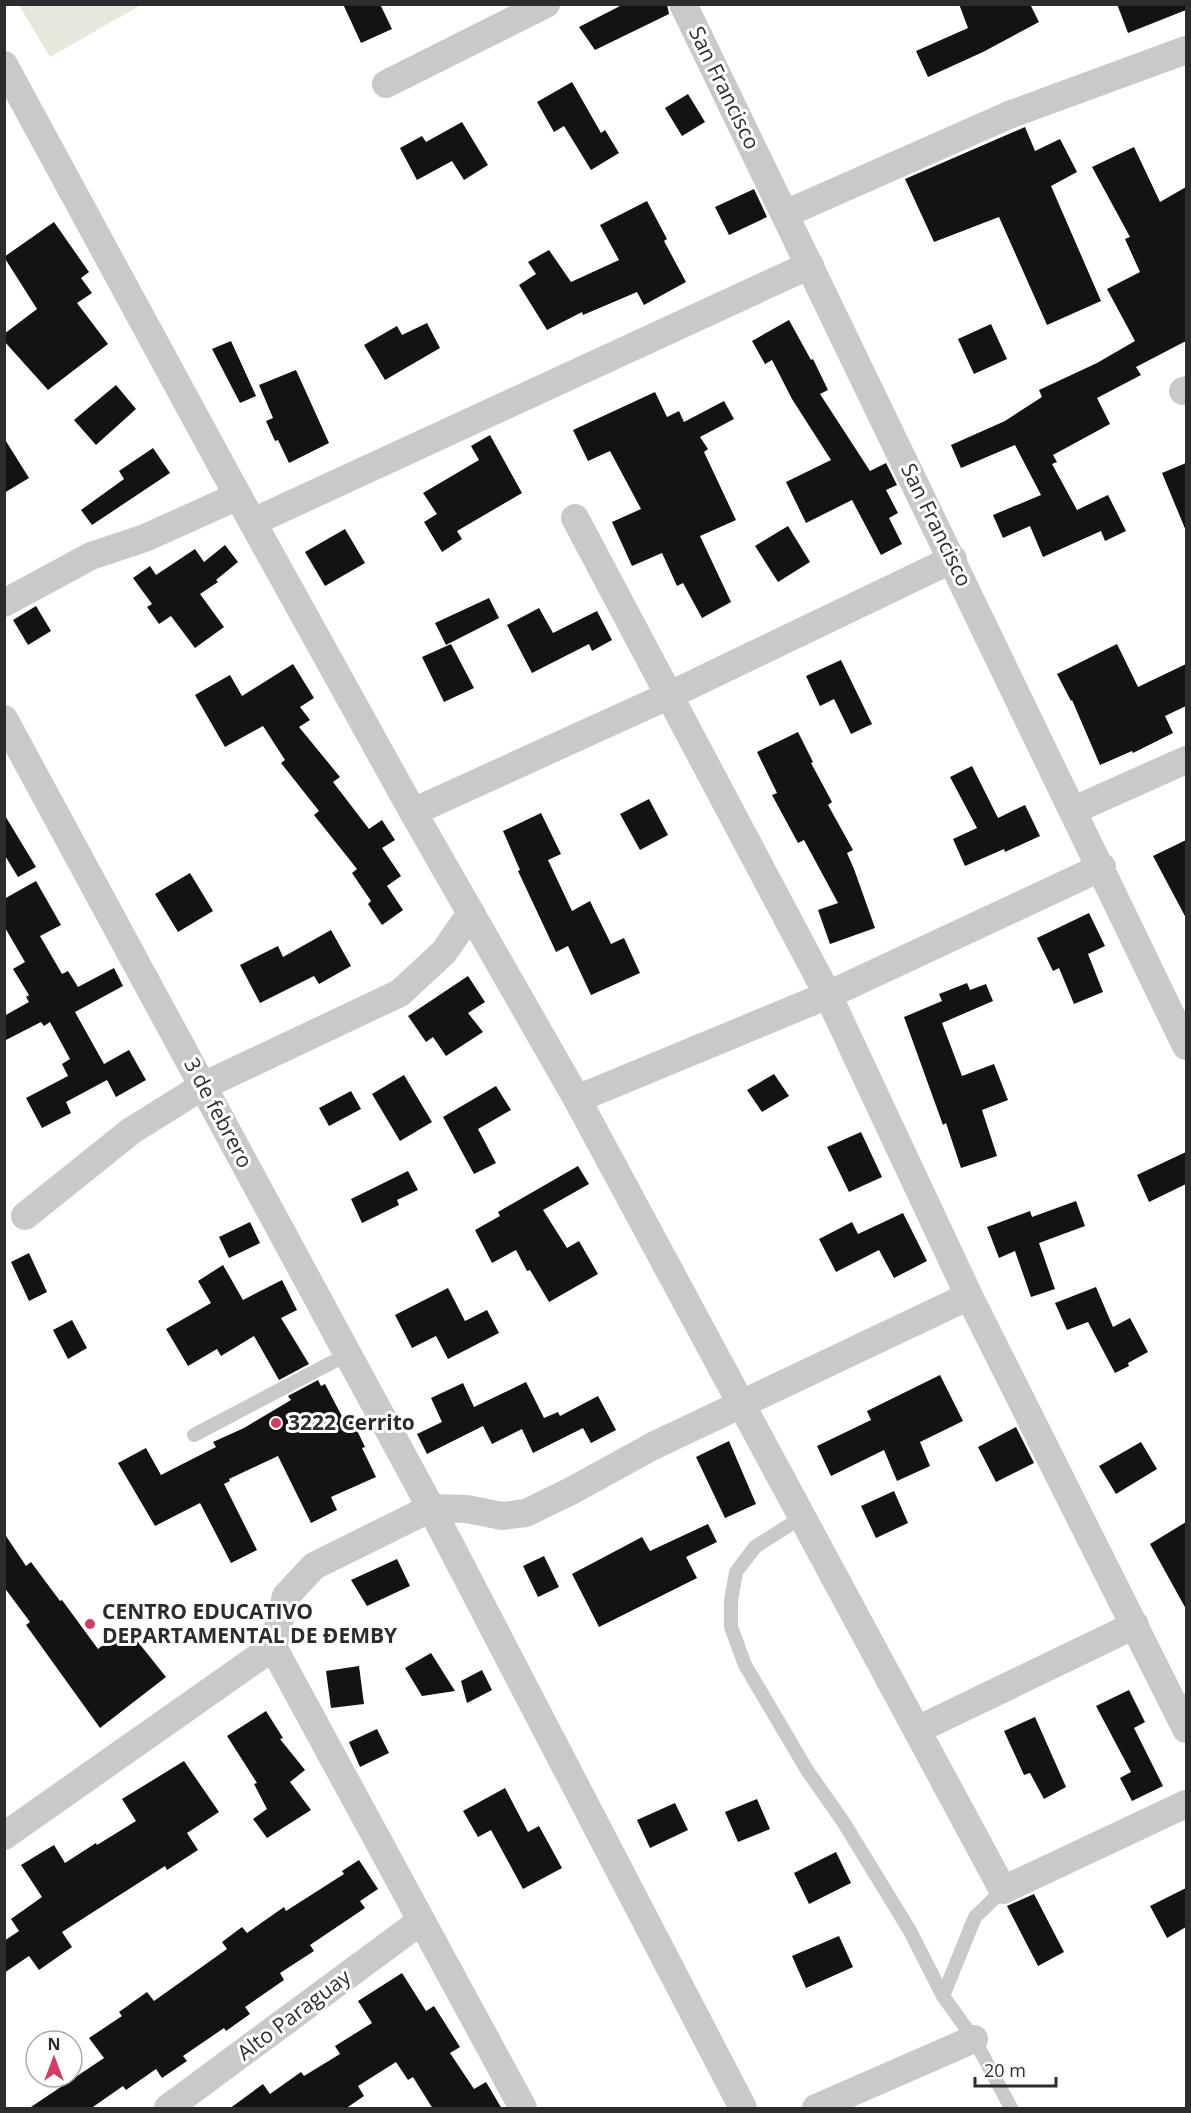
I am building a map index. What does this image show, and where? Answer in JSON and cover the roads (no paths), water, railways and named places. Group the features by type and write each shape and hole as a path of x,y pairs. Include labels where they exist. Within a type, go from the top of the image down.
{"street":[{"path":"386,84 546,4"},
{"name":"San Francisco","path":"684,4 1102,867 1186,1046"},
{"path":"785,214 1009,115 1186,50"},
{"path":"4,65 252,522 413,812 577,1099 1003,1890 1186,1804"},
{"path":"252,522 810,265"},
{"path":"4,603 91,556 145,538 238,496"},
{"path":"575,518 828,994 969,1296 1186,1729"},
{"path":"413,812 670,695 953,559"},
{"name":"3 de febrero","path":"4,719 431,1508 743,2109"},
{"path":"1074,810 1186,760"},
{"path":"577,1099 828,994 1102,867"},
{"path":"25,1216 131,1131 203,1086 400,993 444,952 471,914"},
{"path":"4,1836 273,1647 286,1596 314,1566 431,1508 467,1509 502,1516 526,1513 653,1446 969,1296"},
{"path":"916,1730 1135,1625"},
{"path":"273,1647 523,2109"},
{"name":"Alto Paraguay","path":"168,2109 421,1921"},
{"path":"816,2109 974,2039"}],"lane":[{"path":"194,1435 348,1354"},
{"path":"802,1517 755,1547 736,1572 731,1601 731,1627 745,1665 807,1770 844,1823 910,1930 943,1996 974,2039 1011,2109"},
{"path":"943,1996 975,1917 1003,1890"}],"place":[{"name":"3222 Cerrito","path":"276,1423"},
{"name":"CENTRO EDUCATIVO DEPARTAMENTAL DE ÐEMBY","path":"90,1624"}]}
